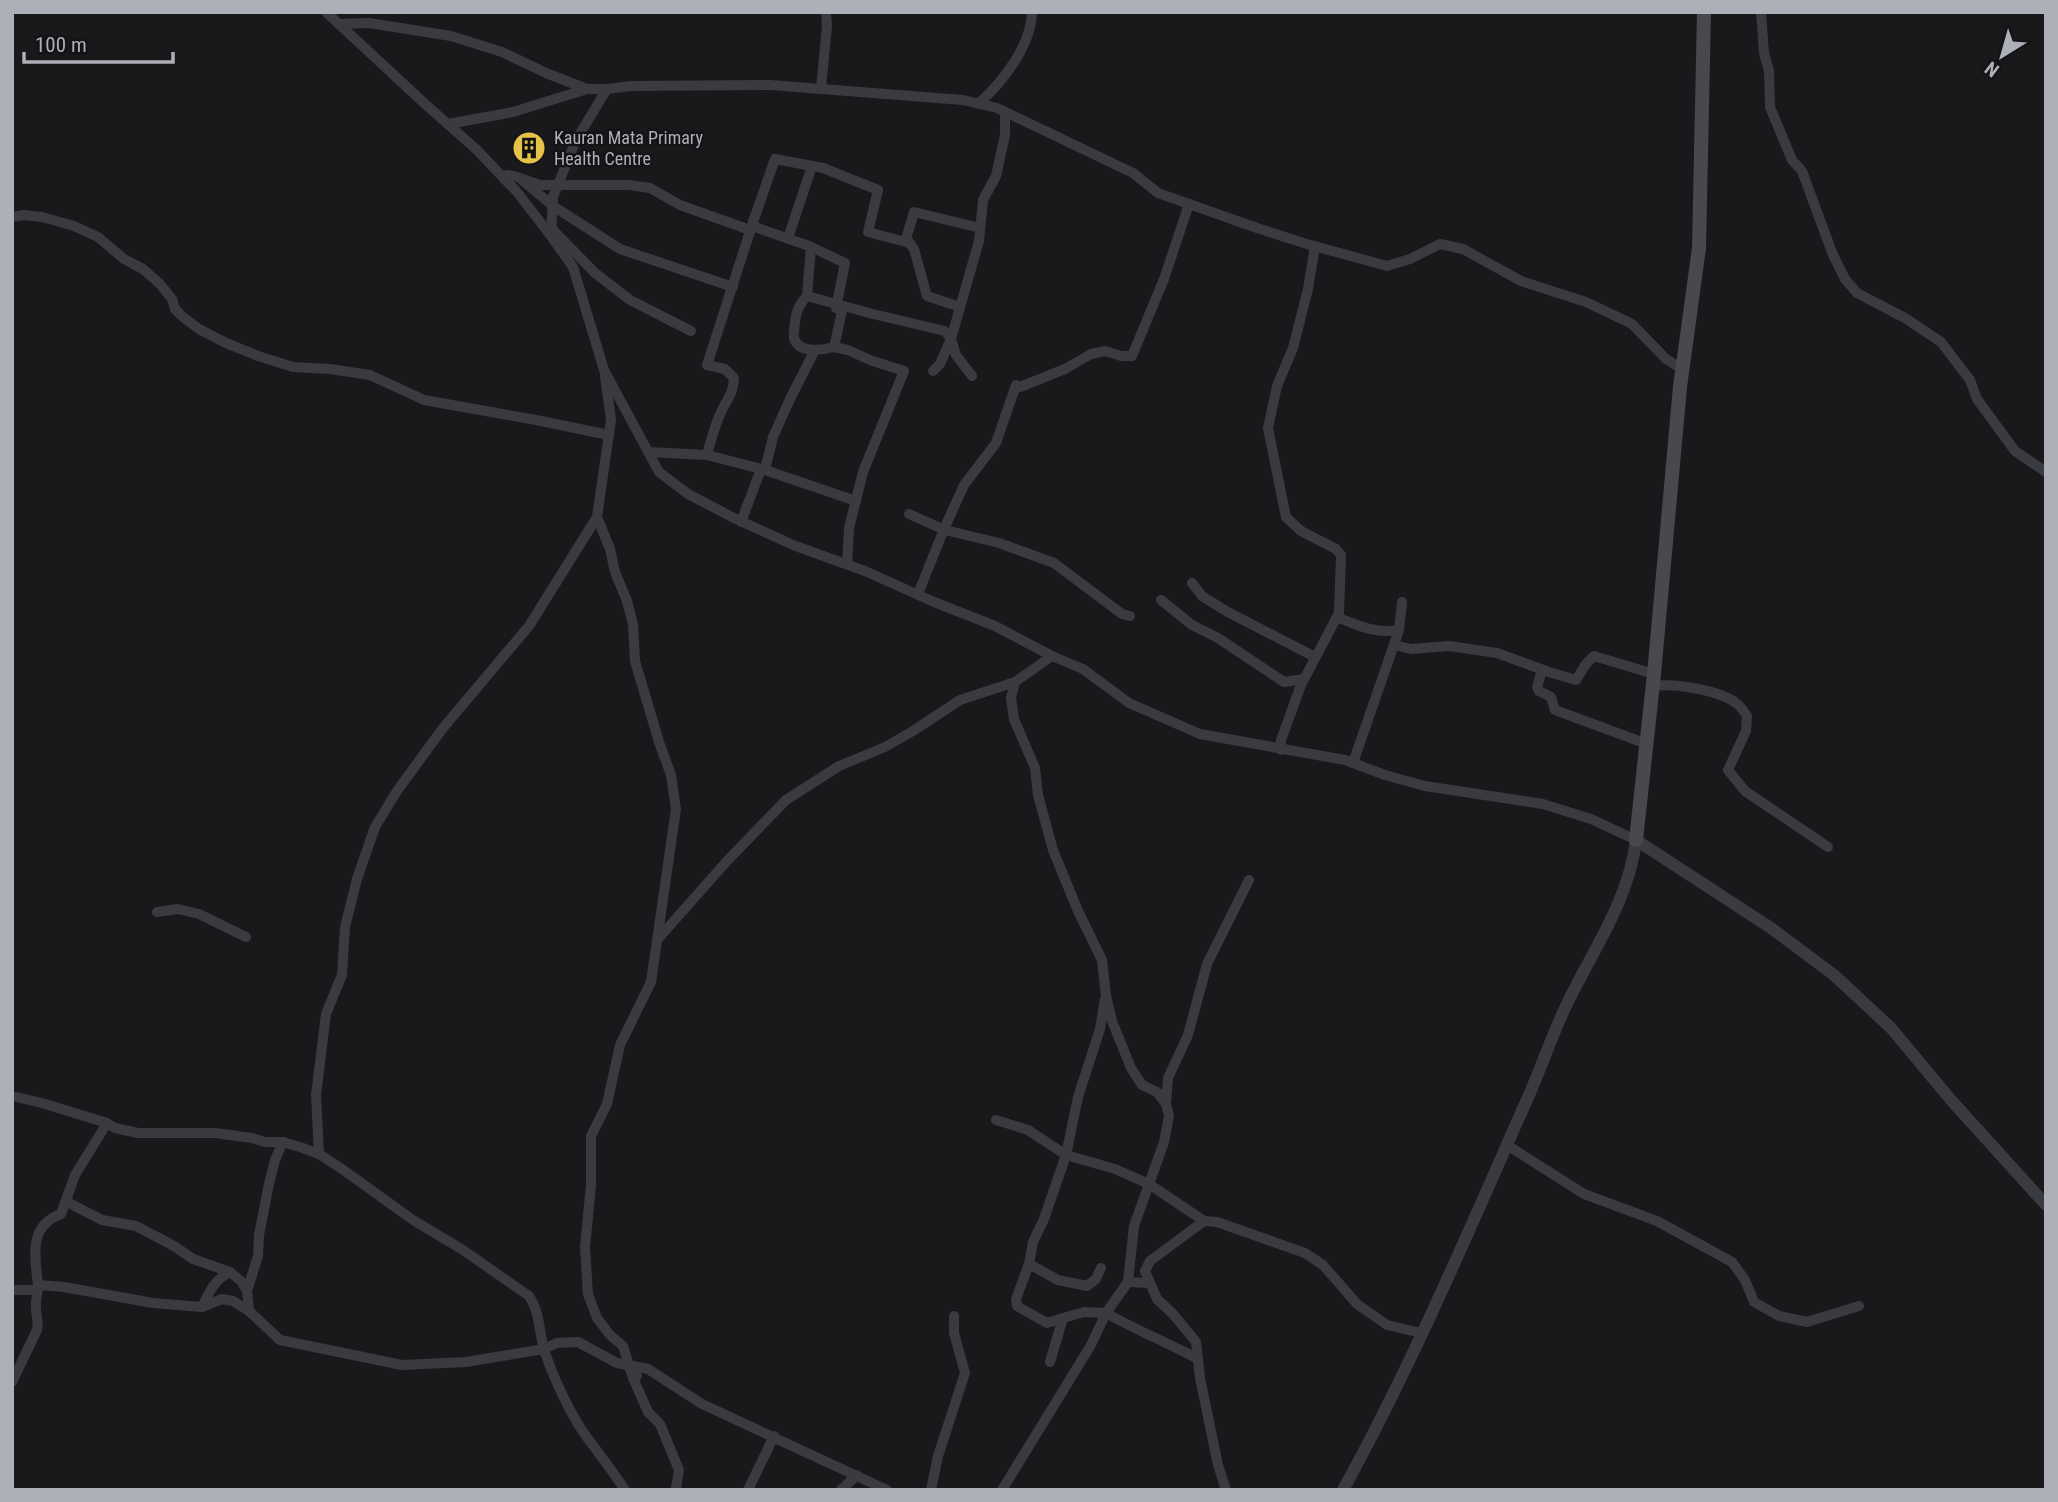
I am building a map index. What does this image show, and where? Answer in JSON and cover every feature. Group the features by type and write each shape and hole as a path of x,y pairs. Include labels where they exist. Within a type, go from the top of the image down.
{"main road":[{"path":"1636,841 1654,680 1682,369 1699,248 1704,12"}],"street":[{"path":"327,12 477,149 552,232 595,273 630,300 691,331"},
{"path":"821,88 826,12"},
{"path":"978,104 994,90 1027,41 1032,26 1032,12"},
{"path":"1762,12 1770,107 1792,160 1802,171 1833,255 1845,279 1857,293 1905,318 1941,342 1970,380 1977,399 2015,451 2046,472"},
{"path":"339,24 369,23 452,36 502,52 587,89"},
{"path":"448,124 513,112 587,89 631,86 771,85 936,98 978,104 1005,112 1133,173 1158,192 1314,246 1387,266 1410,259 1440,244 1463,249 1521,281 1586,302 1632,324 1666,359 1682,369"},
{"path":"318,1154 316,1094 326,1014 342,975 345,927 357,879 375,827 397,791 443,728 529,626 597,517 611,420 604,370 573,267 552,232 553,197 576,140 607,89"},
{"path":"933,371 940,364 951,338 979,241 983,200 996,176 1005,135 1005,112"},
{"path":"706,455 722,409 734,389 734,378 725,369 707,365 775,159 823,169 878,190 868,232 910,243"},
{"path":"788,238 812,166"},
{"path":"504,179 507,175 540,185 650,188 680,205 755,226 845,263 836,308 842,311 834,347"},
{"path":"519,177 553,206 620,249 733,287"},
{"path":"918,594 964,485 996,443 1018,386 1065,369 1091,354 1105,351 1132,356 1164,279 1189,204"},
{"path":"960,307 928,296 914,249 906,239 914,212 980,228"},
{"path":"12,217 42,217 74,226 98,237 160,284 172,299 175,309 191,323 226,343 258,356 293,367 370,374 424,400 536,419 609,435"},
{"path":"1281,750 1281,740 1304,679 1339,613 1341,555 1301,531 1286,517 1268,428 1277,386 1296,336 1308,289 1314,246"},
{"path":"811,247 807,296 799,303 793,337 796,343 808,350 821,351 834,347 848,350 904,371 863,472 849,528 847,564"},
{"path":"807,296 945,331 951,338 956,355 972,376"},
{"path":"741,522 773,437 815,350"},
{"path":"604,370 659,472 688,494 793,545 847,564 995,626 1083,669 1129,703 1160,718 1200,734 1353,763 1425,786 1543,804 1591,819 1636,841 1771,928 1834,975 1891,1028 1931,1077 2046,1205"},
{"path":"648,452 706,455 763,469 856,501"},
{"path":"909,514 944,529 999,543 1054,563 1122,614 1130,616"},
{"path":"597,517 630,612 635,661 671,775 676,809 650,982 620,1045 607,1104 591,1136 591,1185 584,1247 588,1294 597,1318 623,1346 648,1412 660,1424 678,1470 675,1490"},
{"path":"1192,583 1202,596 1226,611 1315,657"},
{"path":"1161,600 1192,625 1218,638 1284,682 1304,679"},
{"path":"1353,763 1399,630 1402,602"},
{"path":"1337,617 1366,629 1385,632 1399,630"},
{"path":"1394,645 1411,649 1449,646 1497,653 1576,680 1594,656 1654,680 1704,690 1736,703 1747,716 1746,731 1728,770 1745,791 1828,847"},
{"path":"657,940 708,881 786,800 839,766 885,747 913,731 960,700 1016,682 1052,656"},
{"path":"1542,670 1537,687 1551,697 1555,710 1647,744"},
{"path":"1016,682 1011,698 1014,719 1035,768 1038,794 1054,850 1078,911 1102,960 1112,1021 1131,1068 1142,1085 1157,1092 1166,1104"},
{"path":"1343,1490 1375,1431 1421,1333 1507,1145 1566,1007 1615,912 1634,858 1636,841"},
{"path":"1002,1490 1128,1282 1134,1226 1164,1142 1169,1116 1166,1104 1168,1078 1188,1035 1207,964 1249,880"},
{"path":"158,912 178,909 199,914 246,937"},
{"path":"1106,996 1100,1029 1078,1097 1066,1155 1044,1219 1033,1242 1029,1264 1016,1299 1017,1306 1047,1322 1084,1312 1107,1313 1198,1359"},
{"path":"12,1096 138,1133 215,1133 265,1142 283,1142 318,1154 529,1296 538,1314 547,1359 582,1429 625,1490"},
{"path":"996,1120 1028,1130 1066,1155 1115,1169 1149,1184 1204,1221 1217,1222 1305,1253 1324,1265 1357,1304 1387,1325 1421,1333"},
{"path":"12,1381 39,1321 36,1308 38,1231 50,1218 61,1214 75,1175 107,1123"},
{"path":"248,1311 247,1292 258,1256 268,1184 283,1142"},
{"path":"1507,1145 1584,1194 1657,1222 1732,1262 1745,1280 1754,1302 1779,1316 1807,1322 1859,1306"},
{"path":"67,1202 102,1220 136,1226 193,1259 230,1272 239,1277 247,1292"},
{"path":"1204,1221 1150,1261 1145,1271 1157,1299 1196,1342 1218,1465 1226,1490"},
{"path":"1029,1264 1058,1280 1087,1286 1096,1279 1101,1268"},
{"path":"202,1307 212,1285 230,1272"},
{"path":"1128,1282 1150,1283"},
{"path":"14,1290 37,1284 153,1303 202,1307 222,1299 233,1301 281,1340 402,1365 466,1362 544,1349 557,1343 579,1342 617,1363 648,1369 702,1404 887,1490"},
{"path":"931,1490 938,1456 965,1373 954,1333 954,1316"},
{"path":"1049,1362 1063,1318"},
{"path":"633,1378 648,1369"},
{"path":"748,1490 774,1437"},
{"path":"841,1490 857,1475"}],"place":[{"name":"Kauran Mata Primary Health Centre","path":"529,148"}]}
